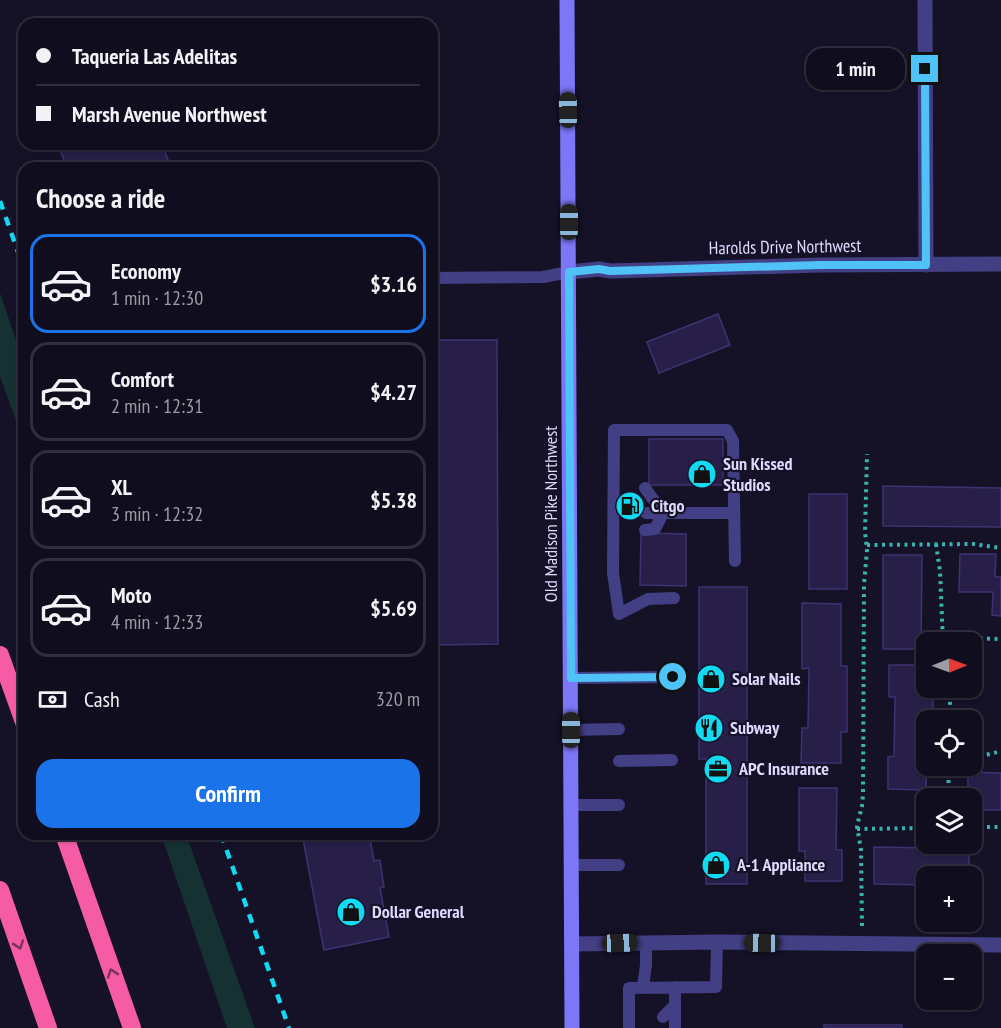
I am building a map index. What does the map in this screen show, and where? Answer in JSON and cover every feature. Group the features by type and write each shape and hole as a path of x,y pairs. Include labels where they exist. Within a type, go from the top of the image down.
{"highway":[{"path":"0,655 18,705"},
{"path":"66,840 132,1028"},
{"path":"0,890 48,1028"}],"main road":[{"name":"Old Madison Pike Northwest","path":"567,0 572,1028"}],"street":[{"path":"925,0 926,265"},
{"name":"Harolds Drive Northwest","path":"569,272 599,269 610,271 820,265 1001,264"},
{"path":"572,944 717,942 1001,945"}],"lane":[{"path":"438,278 543,277 569,272"},
{"path":"674,598 648,598 619,614 613,573 618,529 614,430 727,430 733,441 735,561"},
{"path":"645,488 663,513"},
{"path":"646,513 733,513"},
{"path":"645,530 655,529 663,513"},
{"path":"571,678 673,677"},
{"path":"571,730 619,729"},
{"path":"619,761 672,760"},
{"path":"571,805 619,805"},
{"path":"571,865 619,865"},
{"path":"629,1028 629,988 716,987 717,942"},
{"path":"643,987 646,943"},
{"path":"675,987 675,1028"},
{"path":"663,1017 675,1005"}],"path":[{"path":"862,944 861,850 857,829 863,795 867,454"},
{"path":"936,544 940,571 943,632"},
{"path":"867,545 972,544 1001,549"},
{"path":"982,639 1001,639"},
{"path":"982,756 1001,751"},
{"path":"982,827 1001,827"},
{"path":"857,829 916,828"}],"green space":[{"path":"0,293 18,346 18,426 0,376"},
{"path":"163,840 188,840 255,1028 227,1028"}],"building":[{"path":"60,150 164,150 169,162 65,162"},
{"path":"718,314 730,345 659,373 647,342"},
{"path":"438,340 497,340 498,644 438,645"},
{"path":"649,439 723,439 723,485 649,485"},
{"path":"883,486 1001,488 1001,527 883,526"},
{"path":"809,494 847,494 847,589 809,589"},
{"path":"641,533 686,534 686,586 640,585"},
{"path":"960,554 996,554 995,577 1001,577 1001,616 992,615 993,592 959,592"},
{"path":"883,555 922,555 921,632 916,632 916,649 883,649"},
{"path":"699,587 747,587 747,884 706,884 706,759 699,759"},
{"path":"802,603 841,604 841,666 847,666 847,732 841,732 841,763 801,763 802,728 808,728 809,668 802,669"},
{"path":"889,665 916,665 916,698 933,698 933,710 916,710 916,776 926,776 926,788 888,789 888,757 894,756 895,697 889,697"},
{"path":"982,772 1001,773 1001,810 982,810 982,788 968,788 968,776 982,776"},
{"path":"799,788 837,788 836,850 842,850 842,881 805,881 805,851 799,851"},
{"name":"Dollar General","path":"303,840 370,840 374,861 380,860 384,887 380,888 389,937 324,950"},
{"path":"874,847 916,848 916,854 969,854 969,866 916,866 916,885 874,884"},
{"path":"824,1025 902,1025 902,1028 824,1028"}],"railway":[{"path":"0,201 18,252"},
{"path":"223,840 289,1028"}],"place":[{"name":"Sun Kissed Studios","path":"702,474"},
{"name":"Citgo","path":"630,506"},
{"name":"Solar Nails","path":"711,679"},
{"name":"Subway","path":"709,728"},
{"name":"APC Insurance","path":"718,769"},
{"name":"A-1 Appliance","path":"716,865"},
{"name":"Dollar General","path":"351,912"}],"route":[{"path":"673,677 571,678 569,272 599,269 610,271 820,265 926,265 925,69"}]}
